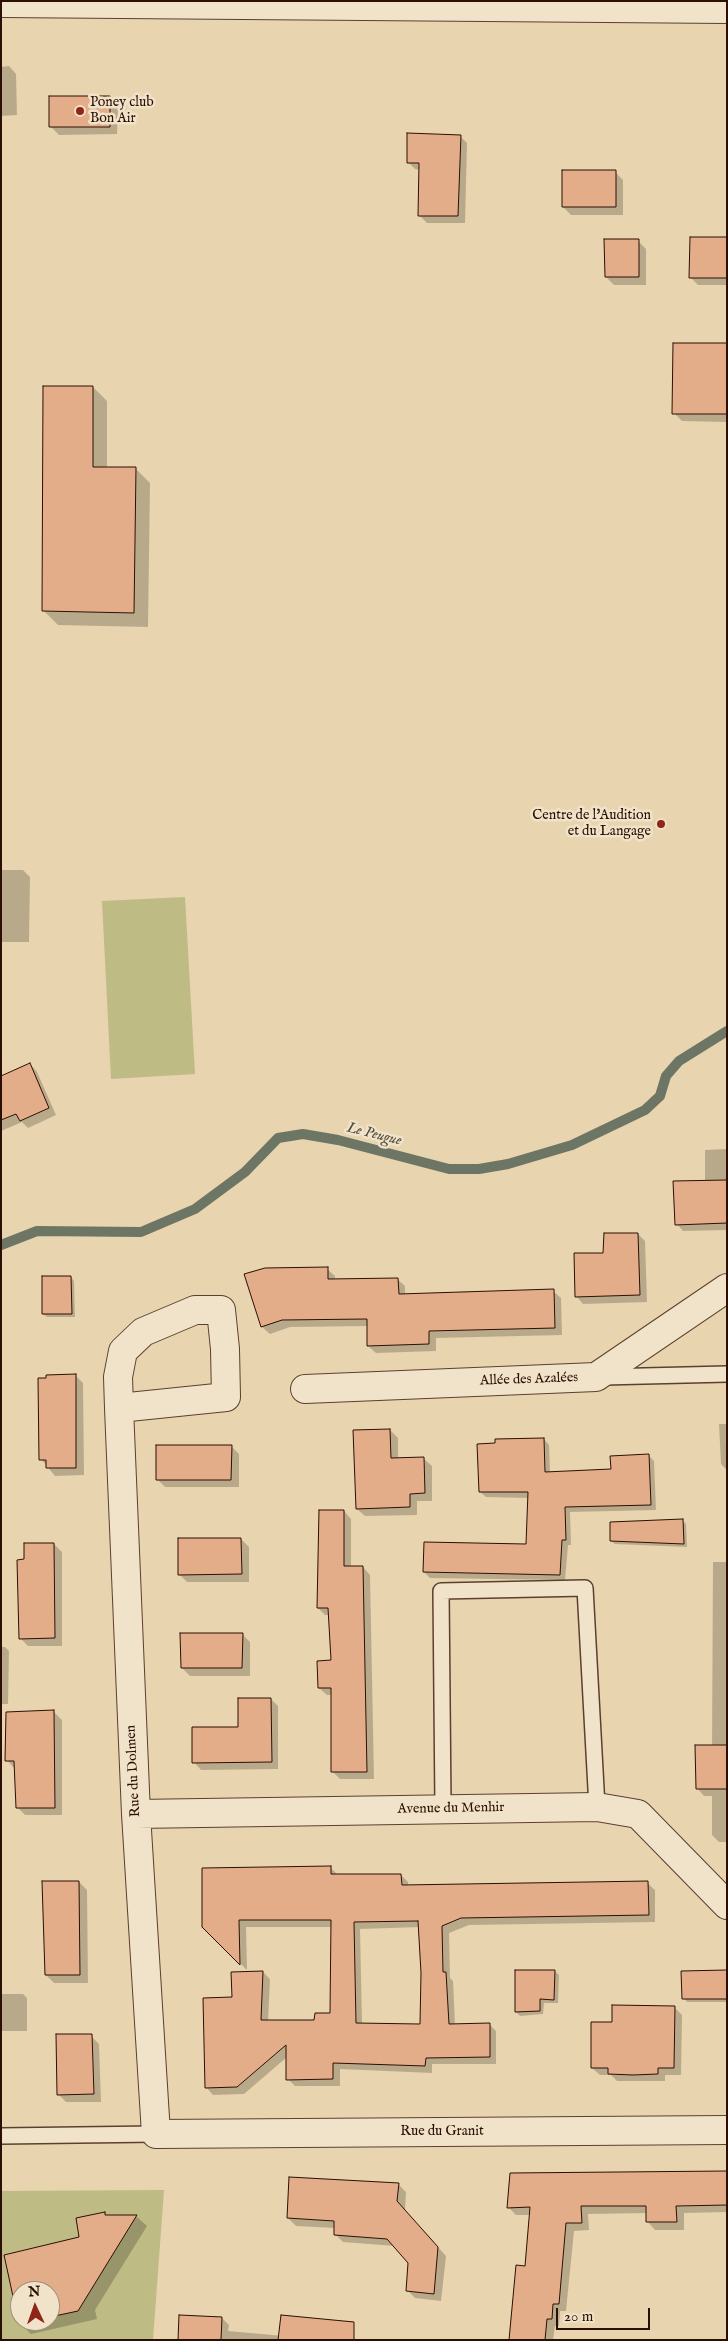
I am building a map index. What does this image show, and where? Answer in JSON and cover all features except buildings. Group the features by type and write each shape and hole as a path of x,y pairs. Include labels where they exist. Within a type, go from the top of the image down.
{"street":[{"path":"1,3 727,9"},
{"name":"Allée des Azalées","path":"304,1389 596,1377 727,1288"},
{"name":"Rue du Dolmen","path":"119,1408 226,1397 225,1349 221,1310 195,1310 143,1332 123,1351 118,1377 119,1408 136,1814 156,2134"},
{"name":"Avenue du Menhir","path":"136,1814 597,1807 638,1814 727,1905"},
{"name":"Rue du Granit","path":"156,2134 727,2130"}],"lane":[{"path":"596,1377 727,1374"},
{"path":"443,1808 441,1591 585,1588 597,1807"},
{"path":"1,2136 156,2134"}],"shaded area":[{"path":"185,897 195,1074 111,1079 102,901"},
{"path":"164,2190 153,2340 1,2340 1,2191"}],"waterway":[{"name":"Le Peugue","path":"1,1245 37,1231 141,1232 195,1209 245,1172 278,1138 303,1134 338,1140 449,1169 479,1169 508,1164 572,1145 645,1110 660,1096 666,1076 679,1061 727,1031"}],"place":[{"name":"Poney club Bon Air","path":"80,111"},
{"name":"Centre de l'Audition et du Langage","path":"661,824"}]}
